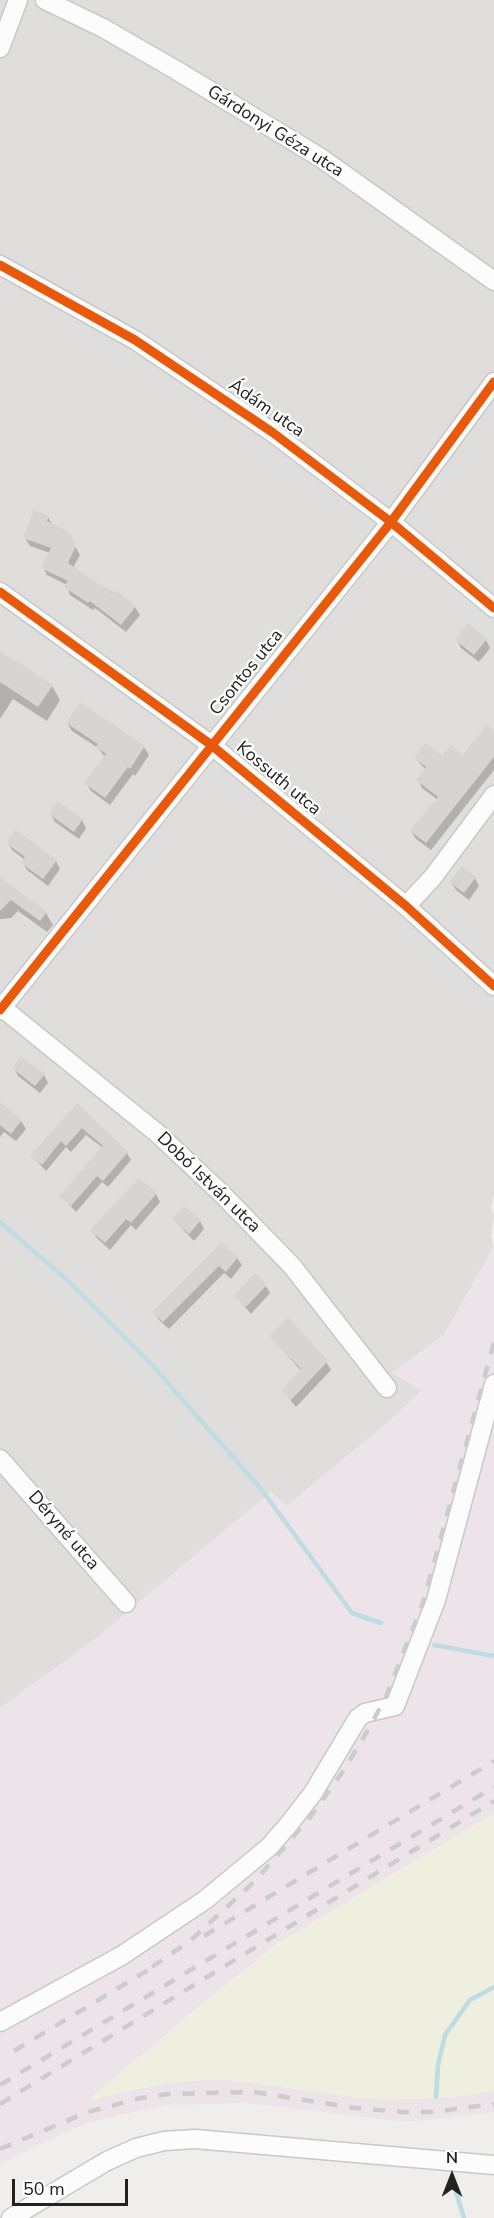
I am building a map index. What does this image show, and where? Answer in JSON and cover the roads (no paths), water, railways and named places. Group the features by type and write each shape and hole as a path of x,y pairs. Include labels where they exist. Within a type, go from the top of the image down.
{"street":[{"path":"0,48 18,0"},
{"name":"Gárdonyi Géza utca","path":"45,0 103,28 321,158 494,281"},
{"name":"Ádám utca","path":"0,265 135,340 272,432 391,522 494,608"},
{"name":"Csontos utca","path":"1,1008 210,744 391,522 494,382"},
{"name":"Kossuth utca","path":"0,592 210,744 406,906 494,986"},
{"path":"406,906 433,877 494,795"},
{"name":"Dobó István utca","path":"1,1008 157,1133 222,1194 292,1266 387,1388"},
{"path":"0,2022 121,1956 206,1900 269,1847 289,1824 313,1793 361,1715 395,1706 436,1600 494,1384"},
{"name":"Déryné utca","path":"0,1460 126,1603"},
{"path":"11,2218 107,2161 136,2148 164,2141 195,2139 494,2164"}],"waterway":[{"path":"0,1222 67,1280 152,1365 261,1489 352,1613 381,1623"},
{"path":"434,1645 494,1656"},
{"path":"436,2097 438,2065 445,2035 470,2000 494,1987"},
{"path":"452,2179 464,2218"}],"railway":[{"path":"152,1967 190,1941 256,1880 311,1816 344,1770 386,1697 423,1603 494,1342"},
{"path":"204,1936 494,1761"},
{"path":"0,2085 494,1787"},
{"path":"0,2104 494,1801"},
{"path":"14,2051 158,1964"},
{"path":"0,2149 88,2112 141,2098 169,2094 254,2092 355,2108 404,2112 433,2112 494,2104"}]}
